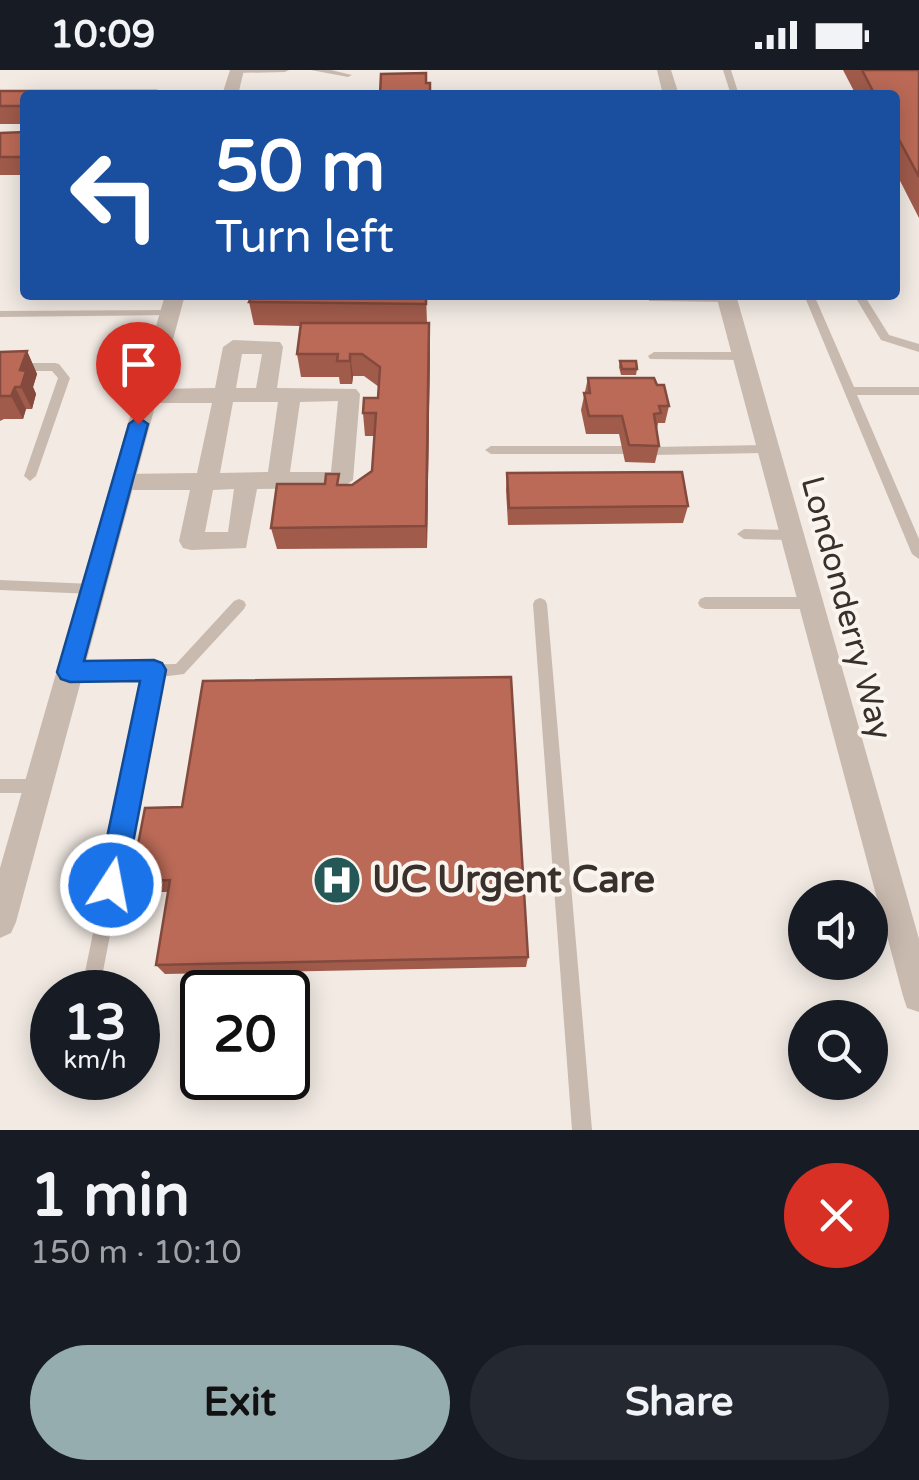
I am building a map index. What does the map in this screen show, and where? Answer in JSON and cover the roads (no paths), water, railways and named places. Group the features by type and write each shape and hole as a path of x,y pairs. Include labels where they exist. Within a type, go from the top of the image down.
{"street":[{"name":"Londonderry Way","path":"728,300 919,996"},
{"path":"2,904 172,304"},
{"path":"247,481 238,541 191,541 234,347 273,347 265,394"},
{"path":"278,480 290,394"},
{"path":"122,482 342,480 349,394 146,396"}],"lane":[{"path":"237,70 285,70"},
{"path":"314,70 348,75"},
{"path":"812,300 919,554"},
{"path":"862,300 886,338 919,348"},
{"path":"0,314 172,304"},
{"path":"654,356 742,356"},
{"path":"0,367 54,367 64,378 30,476"},
{"path":"850,391 919,391"},
{"path":"653,450 768,449"},
{"path":"491,450 623,450"},
{"path":"744,534 792,535"},
{"path":"0,585 92,589"},
{"path":"705,603 811,602"},
{"path":"540,604 582,1130"},
{"path":"70,672 178,670 239,605"},
{"path":"94,970 154,670"},
{"path":"0,786 38,786"}],"place":[{"name":"UC Urgent Care","path":"337,880"}]}
